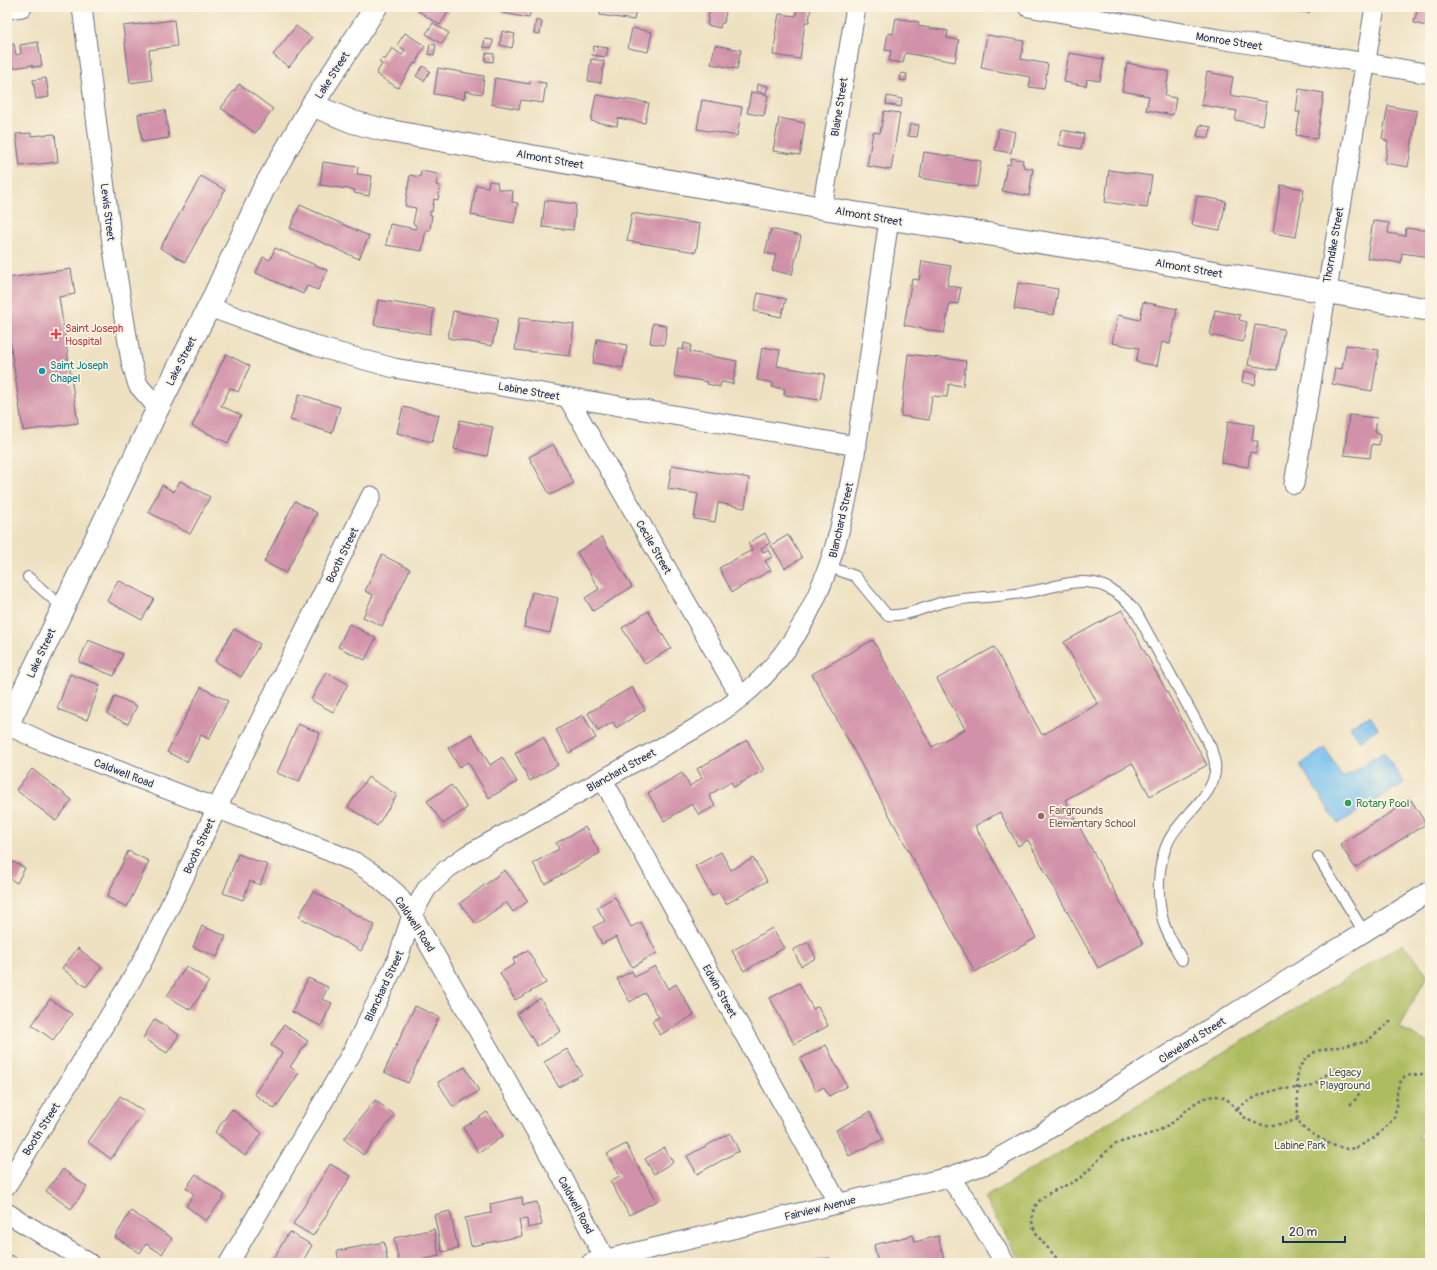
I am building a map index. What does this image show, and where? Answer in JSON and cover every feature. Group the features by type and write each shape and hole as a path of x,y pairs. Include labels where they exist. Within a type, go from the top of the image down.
{"street":[{"path":"7,9 22,7"},
{"name":"Lewis Street","path":"82,7 112,243 131,361 138,385 158,408"},
{"name":"Lake Street","path":"7,725 158,408 209,307 264,188 312,105 376,7"},
{"name":"Blaine Street","path":"822,208 856,7"},
{"name":"Monroe Street","path":"1028,7 1430,74"},
{"name":"Thorndike Street","path":"1294,484 1325,292 1375,7"},
{"name":"Almont Street","path":"312,105 353,122 384,130 822,208 1089,250 1430,310"},
{"name":"Blanchard Street","path":"229,1263 354,1048 398,958 412,915 427,888 447,869 467,855 673,741 715,716 759,682 793,639 810,611 829,567 840,534 857,446 889,219"},
{"name":"Labine Street","path":"209,307 325,349 394,368 857,446"},
{"name":"Cecile Street","path":"568,398 741,697"},
{"name":"Booth Street","path":"7,1185 141,964 371,496"},
{"name":"Caldwell Road","path":"7,725 53,746 355,862 375,875 397,894 412,915 560,1173 601,1262"},
{"name":"Edwin Street","path":"603,780 838,1203"},
{"name":"Cleveland Street","path":"949,1178 989,1163 1013,1151 1430,891"},
{"path":"949,1178 968,1204 1005,1263"},
{"name":"Fairview Avenue","path":"601,1262 838,1203 949,1178"},
{"path":"7,1213 89,1263"}],"lane":[{"path":"829,567 855,576 887,614 896,616 962,598 998,596 1076,582 1095,584 1113,592 1127,601 1135,610 1211,748 1215,762 1215,774 1210,786 1202,799 1180,823 1170,839 1165,851 1160,873 1160,904 1164,925 1182,960"},
{"path":"28,577 63,608"},
{"path":"1318,856 1364,932"}],"path":[{"path":"1391,1021 1366,1042 1316,1051 1303,1061 1298,1071 1297,1089 1298,1119 1302,1127 1306,1131 1332,1145 1347,1150 1356,1148 1374,1138 1389,1124 1396,1109 1399,1084 1405,1076 1430,1073"},
{"path":"1236,1109 1259,1094 1280,1090 1297,1089 1312,1085 1321,1081 1335,1070 1342,1069 1349,1070 1357,1076 1360,1084 1360,1091 1350,1105"},
{"path":"1060,1263 1038,1236 1034,1228 1032,1219 1034,1210 1039,1202 1048,1195 1080,1178 1118,1143 1152,1133 1166,1127 1175,1121 1194,1103 1204,1098 1214,1096 1224,1097 1231,1102 1241,1115 1260,1125 1285,1124 1298,1119"}],"green space":[{"name":"Labine Park","path":"1403,944 1428,975 1399,1027 1430,1044 1430,1115 1418,1137 1430,1144 1430,1155 1426,1163 1430,1165 1430,1263 1022,1263 984,1198"}],"water":[{"path":"1370,716 1378,728 1360,741 1350,726"},
{"name":"Rotary Pool","path":"1325,748 1343,778 1384,752 1404,783 1338,824 1300,765"}],"building":[{"path":"419,7 451,7 440,25 417,10"},
{"path":"503,7 536,7 535,9 531,9 529,18 502,13"},
{"path":"562,7 583,7 582,10 577,10"},
{"path":"601,7 636,7 634,20 600,15"},
{"path":"710,7 724,7 723,10 726,11 724,23 721,23 720,28 707,25"},
{"path":"797,7 811,7 809,22 805,22 800,59 773,55 779,14 796,16"},
{"path":"1285,7 1310,7 1309,13 1285,10"},
{"path":"1418,7 1430,7 1430,27 1414,23"},
{"path":"896,18 919,22 918,26 948,31 947,38 959,40 955,62 905,53 903,63 889,61 891,51 885,50 888,33 893,34"},
{"path":"174,20 177,46 149,50 152,80 130,83 123,26"},
{"path":"536,20 542,22 540,34 534,33"},
{"path":"433,23 449,33 442,44 426,34"},
{"path":"296,26 312,38 289,67 273,55"},
{"path":"632,28 652,32 648,52 628,48"},
{"path":"502,31 515,34 512,48 500,45"},
{"path":"405,33 425,46 416,64 414,63 398,88 376,74 382,64 379,62 382,58 385,60 392,48 402,55 405,50 397,45"},
{"path":"987,35 1024,41 1021,59 1048,64 1044,89 1029,87 1031,77 981,68"},
{"path":"485,39 493,40 492,48 483,47"},
{"path":"38,42 42,66 33,67 32,65 7,69 7,45 14,44 16,55 21,54 20,45"},
{"path":"430,44 436,45 434,55 428,54"},
{"path":"715,45 741,50 737,69 711,64"},
{"path":"594,46 608,48 606,57 592,55"},
{"path":"486,53 494,54 493,62 485,61"},
{"path":"1069,53 1104,59 1100,81 1087,79 1086,86 1064,82"},
{"path":"591,59 604,61 601,83 588,81"},
{"path":"1127,63 1169,71 1165,96 1176,98 1173,115 1146,110 1149,96 1122,91"},
{"path":"423,66 430,71 424,81 416,76"},
{"path":"438,68 484,76 482,94 465,91 464,99 434,94"},
{"path":"1207,72 1233,77 1230,95 1267,102 1263,125 1235,120 1237,111 1201,105"},
{"path":"901,73 907,74 906,81 900,80"},
{"path":"46,78 49,97 36,99 33,80"},
{"path":"495,78 530,84 530,81 546,83 543,103 521,100 519,109 491,104"},
{"path":"239,84 273,109 255,133 221,108"},
{"path":"758,84 768,86 766,93 757,91"},
{"path":"1299,89 1324,93 1317,139 1296,135 1300,112 1296,112"},
{"path":"751,92 768,95 764,116 747,113"},
{"path":"596,95 649,103 645,123 618,118 617,126 591,121"},
{"path":"887,96 902,99 901,107 886,104"},
{"path":"702,100 742,107 737,136 697,129"},
{"path":"1388,106 1417,111 1408,167 1385,163 1388,142 1382,138"},
{"path":"165,110 169,138 142,142 138,114"},
{"path":"884,111 900,113 891,170 867,166 873,132 880,133"},
{"path":"779,118 805,123 800,155 773,151"},
{"path":"910,124 919,125 917,137 908,136"},
{"path":"1200,125 1211,127 1209,138 1197,136"},
{"path":"999,128 1015,132 1011,153 995,150"},
{"path":"1062,130 1084,134 1081,149 1059,145"},
{"path":"31,133 31,136 55,134 58,162 20,166 16,134"},
{"path":"924,152 981,161 977,187 920,178"},
{"path":"1011,158 1023,160 1023,167 1033,169 1029,196 1002,191 1007,164 1010,165"},
{"path":"323,162 358,167 357,174 372,176 369,196 354,193 355,190 320,185"},
{"path":"1109,170 1152,176 1147,208 1105,202"},
{"path":"421,171 438,174 436,185 440,186 438,200 434,199 432,212 430,211 430,215 432,215 430,230 426,230 422,251 386,245 390,224 416,229 416,225 413,224 416,208 405,206 410,175 420,177"},
{"path":"201,176 225,190 185,262 160,248"},
{"path":"489,181 497,182 498,189 513,191 512,202 518,203 514,223 471,215 476,185 488,187"},
{"path":"1281,185 1304,189 1296,237 1273,233"},
{"path":"1197,196 1226,201 1220,230 1192,225"},
{"path":"545,200 576,204 573,230 542,227"},
{"path":"300,205 369,236 359,259 290,228"},
{"path":"632,213 700,224 696,252 627,241"},
{"path":"1373,221 1389,223 1388,233 1405,236 1406,228 1430,231 1430,257 1402,253 1401,263 1367,258"},
{"path":"771,229 801,236 792,275 772,270 776,255 765,253"},
{"path":"275,248 327,270 318,290 307,286 303,294 256,273 263,257 270,260"},
{"path":"922,261 951,266 947,285 961,288 958,304 950,303 944,333 904,325 912,279 919,280"},
{"name":"Saint Joseph Chapel","path":"71,269 75,294 59,297 78,423 23,431 7,319 7,278"},
{"path":"1018,283 1058,289 1054,315 1014,309"},
{"path":"758,293 786,299 781,317 754,311"},
{"path":"378,300 434,309 430,334 374,325"},
{"path":"1143,302 1177,309 1170,344 1162,342 1157,366 1136,362 1139,348 1112,343 1118,315 1140,320"},
{"path":"1215,310 1240,315 1239,320 1247,322 1243,342 1210,335"},
{"path":"453,311 498,319 492,346 448,338"},
{"path":"519,318 574,324 570,356 515,350"},
{"path":"653,323 667,326 664,345 650,343"},
{"path":"1255,325 1284,329 1277,370 1248,365"},
{"path":"597,339 627,345 623,368 593,363"},
{"path":"684,343 691,345 690,352 737,361 733,384 721,382 720,387 707,384 708,382 674,376 678,349 683,350"},
{"path":"1346,345 1379,350 1372,391 1332,384 1335,368 1342,369"},
{"path":"762,347 780,350 777,366 825,374 820,400 784,395 785,389 772,387 773,383 757,380"},
{"path":"226,354 250,366 238,392 230,388 221,406 241,415 228,443 192,426"},
{"path":"908,354 966,361 963,386 949,384 947,397 932,396 929,420 901,416"},
{"path":"1244,371 1257,374 1255,385 1242,382"},
{"path":"299,394 340,407 332,433 290,420"},
{"path":"403,407 439,415 432,442 397,433"},
{"path":"1349,415 1377,418 1375,432 1380,433 1379,445 1372,444 1370,458 1344,455"},
{"path":"460,420 493,427 487,456 454,449"},
{"path":"1228,421 1254,425 1252,441 1258,441 1256,453 1250,452 1248,467 1221,463"},
{"path":"553,444 574,483 550,495 529,457"},
{"path":"672,465 749,478 745,508 718,503 715,522 694,519 698,494 668,489"},
{"path":"180,481 210,497 190,534 148,512 162,485 174,492"},
{"path":"295,501 317,513 286,573 264,562"},
{"path":"765,533 770,543 761,548 763,552 768,550 772,557 765,561 771,570 732,592 719,568 752,550 748,543"},
{"path":"788,535 802,558 785,568 771,545"},
{"path":"602,537 632,587 593,611 585,598 599,589 577,552"},
{"path":"382,555 410,569 382,626 363,617 373,595 365,591"},
{"path":"118,580 154,599 142,620 107,601"},
{"path":"532,592 558,598 550,633 524,627"},
{"path":"1122,610 1207,765 1150,796 1132,763 1065,800 1143,944 1098,968 1028,840 1018,846 1000,812 975,826 1036,938 975,972 812,674 873,640 932,747 965,729 937,679 994,647 1042,735 1098,704 1064,642"},
{"path":"648,611 671,648 645,664 622,628"},
{"path":"349,624 376,638 365,660 338,647"},
{"path":"234,629 260,644 241,677 215,661"},
{"path":"88,640 123,654 114,676 79,662"},
{"path":"326,672 348,684 333,712 311,700"},
{"path":"70,674 100,685 87,720 57,709"},
{"path":"201,687 228,701 209,739 201,735 187,762 167,752"},
{"path":"632,687 645,710 616,728 613,722 598,731 588,713"},
{"path":"115,696 137,706 128,724 107,714"},
{"path":"583,715 596,738 569,753 556,730"},
{"path":"298,724 320,733 299,782 277,773"},
{"path":"472,734 490,765 502,757 517,782 489,798 468,762 459,767 448,748"},
{"path":"543,737 558,765 530,781 515,753"},
{"path":"747,740 764,770 734,787 731,782 709,795 715,806 699,815 692,804 664,821 648,793 682,773 690,786 702,778 697,769"},
{"path":"32,769 72,800 56,821 16,790"},
{"path":"368,777 397,795 377,826 348,807"},
{"path":"451,785 467,808 443,824 427,801"},
{"path":"1411,800 1426,824 1355,868 1340,844"},
{"path":"585,827 600,853 545,884 533,863 559,849 556,843"},
{"path":"128,851 149,861 127,907 107,897"},
{"path":"721,852 731,870 753,858 767,881 726,904 719,892 712,896 695,866"},
{"path":"238,854 268,865 260,885 250,881 243,900 223,893"},
{"path":"7,859 25,868 17,883 7,877"},
{"path":"505,870 528,901 513,912 506,902 476,924 460,903"},
{"path":"313,891 375,925 361,951 299,917"},
{"path":"615,897 631,927 641,922 657,953 632,967 616,937 602,944 593,927 605,921 597,907"},
{"path":"202,926 226,936 217,957 193,947"},
{"path":"772,928 784,948 744,971 732,951"},
{"path":"808,942 816,958 801,966 793,950"},
{"path":"78,948 102,967 86,987 62,968"},
{"path":"528,950 546,983 515,1000 500,973 515,964 513,959"},
{"path":"186,966 209,981 191,1010 167,996"},
{"path":"655,966 668,989 676,984 694,1015 660,1035 652,1021 659,1017 645,993 630,1002 617,979 632,971 635,977"},
{"path":"308,978 328,987 322,999 332,1003 321,1026 292,1012"},
{"path":"799,983 813,1009 818,1006 828,1026 794,1044 770,998"},
{"path":"540,998 561,1031 537,1046 517,1014"},
{"path":"50,999 72,1014 53,1040 32,1025"},
{"path":"415,1006 439,1017 408,1083 384,1072"},
{"path":"155,1019 179,1035 167,1053 143,1038"},
{"path":"284,1025 308,1041 290,1067 299,1073 275,1109 254,1094 282,1053 271,1045"},
{"path":"826,1045 847,1086 829,1096 824,1087 816,1091 800,1059"},
{"path":"567,1049 582,1074 559,1087 544,1062"},
{"path":"465,1067 479,1091 453,1107 438,1082"},
{"path":"120,1096 144,1112 111,1159 88,1142"},
{"path":"375,1100 395,1115 363,1155 344,1139"},
{"path":"232,1109 262,1133 245,1156 215,1132"},
{"path":"487,1112 503,1136 479,1153 463,1128"},
{"path":"870,1112 883,1139 849,1156 836,1130"},
{"path":"730,1133 739,1151 697,1174 687,1156"},
{"path":"626,1144 657,1201 629,1215 610,1181 620,1176 607,1154"},
{"path":"664,1147 673,1162 654,1174 645,1159"},
{"path":"330,1164 351,1176 313,1236 293,1224"},
{"path":"63,1169 87,1187 71,1209 46,1191"},
{"path":"196,1174 225,1195 206,1221 186,1206 194,1194 186,1188"},
{"path":"522,1197 523,1205 537,1202 542,1225 528,1228 527,1219 519,1220 522,1236 471,1246 465,1218 491,1213 490,1204"},
{"path":"131,1211 172,1238 162,1254 146,1244 140,1253 115,1237"},
{"path":"450,1211 458,1249 442,1252 434,1215"},
{"path":"434,1229 439,1256 399,1263 394,1238"},
{"path":"289,1232 312,1245 302,1263 271,1263"},
{"path":"913,1235 915,1242 938,1236 944,1259 927,1263 878,1263 874,1245"},
{"path":"384,1242 388,1263 339,1263 337,1251"},
{"path":"12,1255 22,1263 7,1263"},
{"path":"829,1258 830,1263 809,1263 809,1262"}],"place":[{"name":"Saint Joseph Hospital","path":"56,334"},
{"name":"Saint Joseph Chapel","path":"42,371"},
{"name":"Rotary Pool","path":"1348,803"},
{"name":"Fairgrounds Elementary School","path":"1041,816"}],"park label":[{"name":"Legacy Playground","path":"1345,1078"}]}
